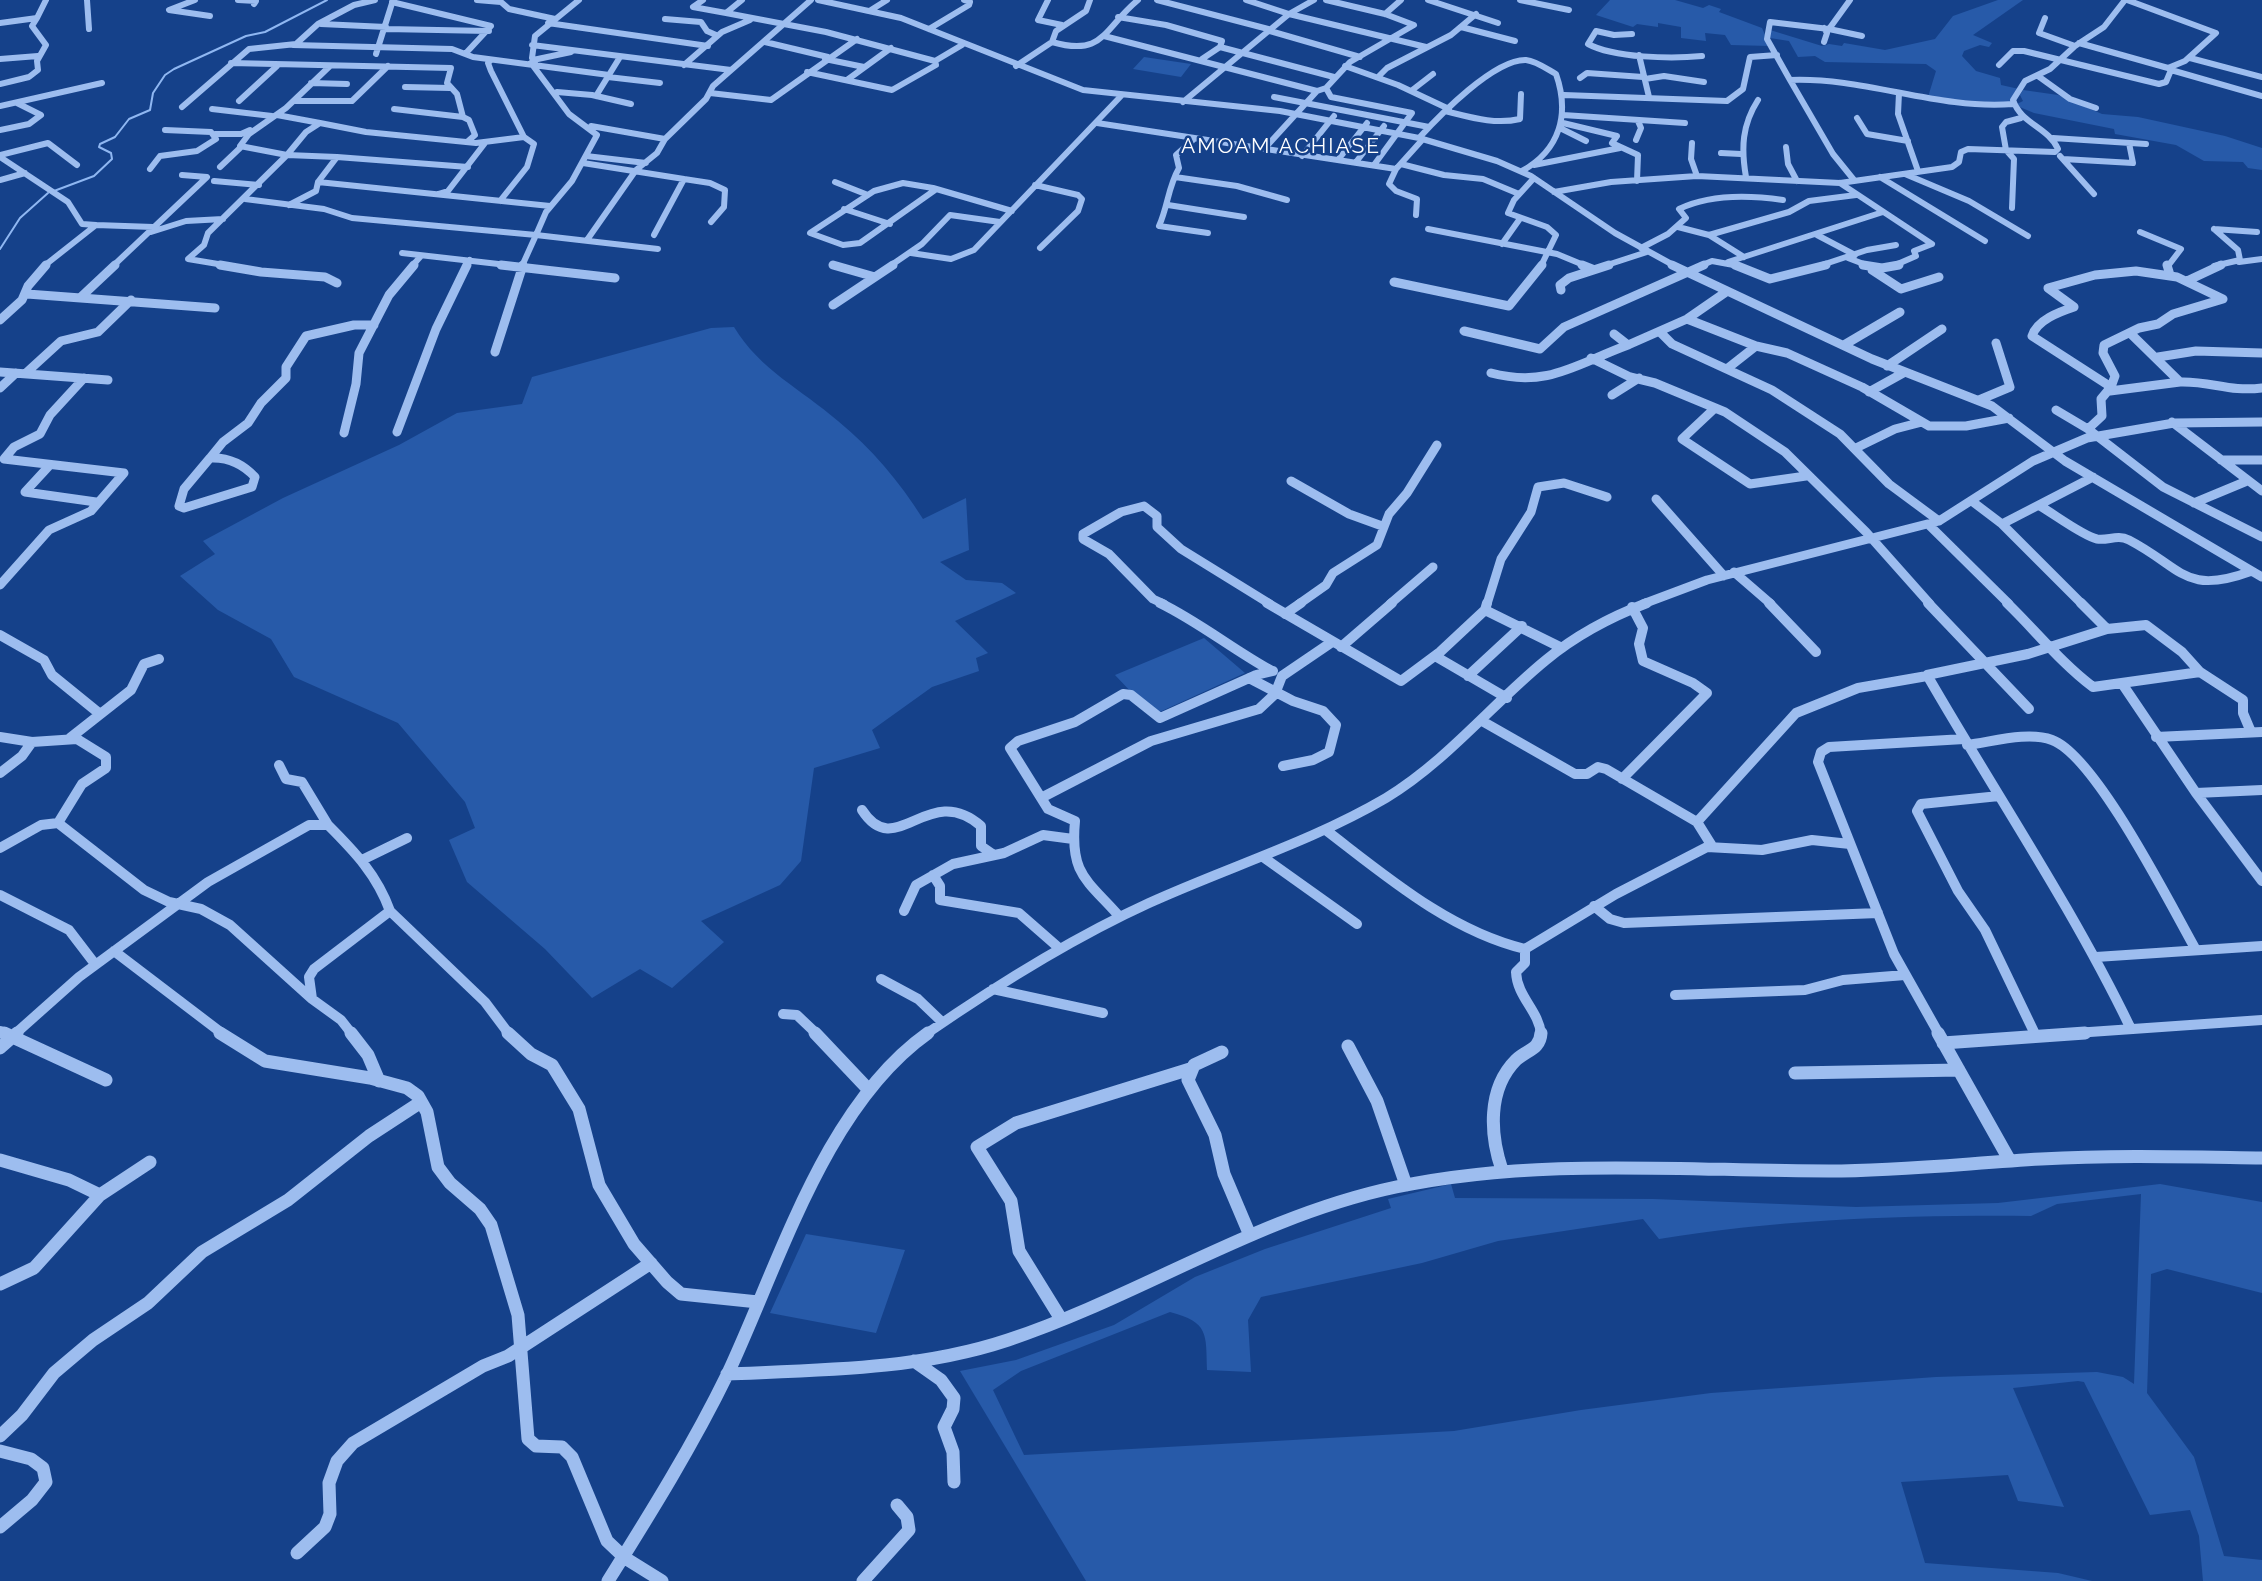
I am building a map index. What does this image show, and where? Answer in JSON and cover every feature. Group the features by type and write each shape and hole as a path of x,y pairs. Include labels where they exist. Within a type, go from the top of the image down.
{"street":[{"path":"0,84 33,75 38,70 38,57 46,45 44,39 33,32 32,26 47,2 55,0"},
{"path":"87,0 89,29"},
{"path":"195,0 169,10 210,16"},
{"path":"238,0 256,1 254,4"},
{"path":"293,45 318,24 354,5 375,0"},
{"path":"477,0 501,2 509,9 551,21 708,46"},
{"path":"579,0 564,15 551,21 534,36 531,61 575,120 591,126 666,139"},
{"path":"700,0 693,7 743,19 784,23 857,39 935,61 962,45"},
{"path":"726,13 742,0"},
{"path":"587,240 636,170 653,157 666,139 732,70 811,0"},
{"path":"818,0 872,10 929,29 962,45 1071,87 1121,96 1298,114 1421,139 1522,172 1644,250 1685,272 1887,366 1979,400 2009,418 2053,452 2262,577"},
{"path":"872,10 887,0"},
{"path":"1048,0 1038,20 1062,25"},
{"path":"1016,66 1052,43 1056,31 1086,11 1090,0"},
{"path":"1052,43 1086,48 1104,36 1118,17 1138,0"},
{"path":"1157,0 1360,57"},
{"path":"1246,0 1289,14 1426,47"},
{"path":"1183,102 1289,14 1311,0"},
{"path":"1104,36 1202,59 1317,91 1326,88 1347,64 1414,24 1326,0"},
{"path":"1385,14 1401,0"},
{"path":"1428,0 1499,23"},
{"path":"1520,0 1569,10"},
{"path":"1824,42 1826,28 1850,0"},
{"path":"2013,103 2025,81 2038,76 2077,45 2104,27 2126,0 2163,15 2216,29 2216,33 2190,58 2168,68 2077,45 2039,33 2045,18"},
{"path":"359,65 368,63 379,49 393,1 492,27 466,53"},
{"path":"929,29 969,5 969,1"},
{"path":"1378,77 1387,68 1461,27 1476,14"},
{"path":"1118,17 1200,33 1222,41 1220,47 1202,59"},
{"path":"0,23 37,18"},
{"path":"665,19 701,23 707,31 716,35"},
{"path":"684,65 708,46 716,35 743,19"},
{"path":"1854,180 1833,154 1767,39 1772,21 1862,36"},
{"path":"318,24 489,31"},
{"path":"1461,27 1516,41"},
{"path":"1632,34 1614,35 1597,31 1589,38 1588,46 1639,55 1702,56"},
{"path":"710,93 771,100 857,39"},
{"path":"765,42 864,67"},
{"path":"182,107 231,63 256,47 293,45 452,49 491,60 531,61 660,83"},
{"path":"532,45 732,70"},
{"path":"1220,47 1334,77"},
{"path":"847,80 891,48"},
{"path":"531,61 576,50"},
{"path":"1999,65 2016,50 2159,84 2166,82 2171,70 2262,96"},
{"path":"1341,51 1347,64 1411,91 1447,110 1496,121 1517,120 1520,119 1521,94"},
{"path":"1639,55 1649,97"},
{"path":"1564,95 1628,90 1649,97 1695,102 1732,100 1749,82 1750,57 1777,55"},
{"path":"0,60 38,57"},
{"path":"596,96 620,57"},
{"path":"2190,58 2262,76"},
{"path":"491,60 488,63 493,80 514,118 523,127 524,137"},
{"path":"1416,215 1417,199 1389,186 1398,166 1429,127 1490,74 1525,60 1556,73 1564,95 1563,122 1534,165 1522,172"},
{"path":"807,72 892,90 936,65 935,61"},
{"path":"231,63 452,68 448,78 450,88 457,94 463,117"},
{"path":"239,101 277,66"},
{"path":"165,130 241,134 254,130 294,101 330,66"},
{"path":"294,101 352,101 388,66"},
{"path":"1580,78 1585,73 1644,78 1664,76 1704,82"},
{"path":"1411,91 1433,74"},
{"path":"1621,76 1628,90"},
{"path":"2038,76 2070,99 2096,108"},
{"path":"1790,80 1841,82 1976,107 2013,103"},
{"path":"312,82 347,84"},
{"path":"1841,82 1844,93"},
{"path":"0,106 102,83"},
{"path":"405,87 450,88"},
{"path":"1326,88 1331,97"},
{"path":"1265,148 1317,91"},
{"path":"557,93 596,96 631,104"},
{"path":"1899,93 1898,114 1918,171"},
{"path":"1280,111 1298,94"},
{"path":"911,253 956,259 974,250 1121,96"},
{"path":"1274,97 1429,127"},
{"path":"1331,97 1412,113 1374,165"},
{"path":"1312,117 1331,97"},
{"path":"1302,156 1347,100"},
{"path":"1746,177 1741,154 1748,118 1758,100"},
{"path":"0,130 36,122 40,118 41,115 32,109 17,103"},
{"path":"2013,103 2021,118 2047,131 2058,149 2055,152"},
{"path":"1338,160 1379,107"},
{"path":"394,108 463,117 469,120 474,135 467,142"},
{"path":"212,109 309,118 320,123 366,132 485,144 524,137 534,144 534,150 526,169 500,201"},
{"path":"1356,162 1397,109"},
{"path":"1347,124 1356,113"},
{"path":"1857,118 1867,134 1908,141"},
{"path":"2012,208 2014,159 2006,150 2002,127 2006,122 2021,118"},
{"path":"1636,140 1641,128 1638,121"},
{"path":"1097,122 1302,156 1398,166 1483,179 1519,194"},
{"path":"1563,122 1685,123"},
{"path":"1563,122 1586,141"},
{"path":"1563,122 1616,136 1612,143 1638,155 1637,181"},
{"path":"320,123 306,132 259,185 206,236 204,245 189,261 230,265 261,272 310,275 337,283"},
{"path":"495,352 522,265 550,206 585,160 597,135 591,126"},
{"path":"220,167 254,130"},
{"path":"149,169 156,165 160,156 183,155 209,145 216,139 215,134"},
{"path":"2053,138 2146,144"},
{"path":"1194,139 1176,155 1179,168 1169,186 1168,205 1160,228 1208,233"},
{"path":"1692,143 1691,159 1697,176"},
{"path":"2063,159 2133,163 2130,143"},
{"path":"0,156 48,144 77,165"},
{"path":"449,194 485,144"},
{"path":"1786,147 1788,164 1797,181"},
{"path":"240,148 287,155 468,167"},
{"path":"1534,165 1558,165 1591,153 1620,148"},
{"path":"1554,192 1697,176 1840,183 1957,165 1961,152 1968,149 2055,152 2094,194"},
{"path":"1721,153 1741,154"},
{"path":"0,156 68,202 82,224 150,230 186,221 223,219"},
{"path":"289,205 310,195 337,157"},
{"path":"585,160 637,160 653,157"},
{"path":"585,160 710,183 725,190 724,206 711,222"},
{"path":"637,160 646,163"},
{"path":"0,180 25,173"},
{"path":"1899,173 1963,197 2028,236"},
{"path":"82,296 207,177 182,175"},
{"path":"1175,177 1237,186 1287,200"},
{"path":"1880,177 1985,241"},
{"path":"1394,282 1506,307 1536,274 1549,253 1555,232 1519,220 1508,212 1519,194 1534,178"},
{"path":"654,235 684,179"},
{"path":"214,181 259,185"},
{"path":"318,182 550,206"},
{"path":"835,182 868,195"},
{"path":"934,190 865,241 850,246 810,233 868,195 897,183 934,190 1012,211"},
{"path":"1840,183 1932,244 1914,251 1916,257 1908,261 1872,270"},
{"path":"1035,185 1080,195 1083,199 1078,211 1040,248"},
{"path":"1709,235 1789,212 1809,201 1856,195"},
{"path":"1561,290 1560,285 1569,278 1644,250 1678,227 1686,218 1679,209 1691,203 1754,198 1783,200"},
{"path":"245,199 324,209 352,218 658,249"},
{"path":"1168,205 1244,217"},
{"path":"844,209 890,224"},
{"path":"974,216 1000,209"},
{"path":"1728,262 1883,212"},
{"path":"833,305 911,253 948,216 974,216 1000,222"},
{"path":"1502,244 1519,220"},
{"path":"0,320 27,294 28,286 41,269 96,225"},
{"path":"1678,227 1709,235 1744,257"},
{"path":"1428,229 1549,253 1592,269"},
{"path":"2239,262 2240,252 2214,229 2257,232"},
{"path":"2140,232 2181,249 2180,254 2167,264 2170,275"},
{"path":"1817,235 1901,289 1939,277"},
{"path":"1464,331 1540,349 1564,327 1712,261 1728,262 1770,279 1896,245"},
{"path":"402,253 615,278"},
{"path":"344,433 356,384 359,353 389,295 421,256"},
{"path":"2189,280 2202,276 2212,267 2262,259"},
{"path":"397,432 412,403 440,320 457,281 470,260"},
{"path":"833,265 875,277"},
{"path":"2088,429 2102,416 2101,399 2111,390 2116,372 2102,349 2108,342 2158,324 2173,314 2223,299 2189,280 2131,269 2048,288 2074,307 2050,317 2033,331 2032,336 2111,390 2202,381 2236,391 2262,388"},
{"path":"1490,373 1531,380 1558,374 1687,319 1726,292"},
{"path":"27,294 215,308"},
{"path":"26,373 61,341 98,332 131,300"},
{"path":"1844,345 1900,312"},
{"path":"1687,319 1756,346 1787,353 1869,392 1931,426 1966,426 2009,418"},
{"path":"210,458 226,459 247,467 255,477 252,487 184,508 179,506 181,494 210,458 230,436 248,423 261,403 286,378 286,367 306,336 354,325 374,325"},
{"path":"1887,366 1942,329"},
{"path":"1660,332 1672,344 1728,368 1782,396 1847,438 1889,484 1933,523 2052,646 2069,669 2093,687 2123,685 2200,672"},
{"path":"1614,334 1628,345"},
{"path":"2131,334 2158,357 2180,382"},
{"path":"1979,400 2010,387 1996,343"},
{"path":"1728,368 1756,346"},
{"path":"2158,357 2196,351 2262,353"},
{"path":"1591,358 1726,412 1767,443 1785,452 2029,709"},
{"path":"0,372 108,380"},
{"path":"1869,392 1905,372"},
{"path":"0,388 16,373"},
{"path":"0,585 49,530 86,514 123,472 49,467 4,459 14,447 40,434 50,415 84,378"},
{"path":"1612,395 1639,378"},
{"path":"1715,408 1682,439 1750,484 1806,476"},
{"path":"2056,410 2098,436 2152,480 2262,537"},
{"path":"1856,448 1879,439 1889,429 1922,422"},
{"path":"608,1581 625,1558 727,1374 758,1302 843,1124 901,1052 942,1022 1059,948 1119,916 1327,831 1407,784 1482,721 1562,648 1632,607 1729,574 1933,523 1973,502 2020,468 2053,452 2098,436 2172,422 2262,422"},
{"path":"2172,422 2262,491"},
{"path":"1285,614 1326,585 1333,573 1377,545 1381,539 1382,526 1437,445"},
{"path":"2221,460 2262,460"},
{"path":"49,467 25,492 96,502"},
{"path":"2002,524 2094,477"},
{"path":"1291,481 1349,514 1382,526"},
{"path":"2194,503 2247,481"},
{"path":"1282,676 1237,652 1191,618 1150,597 1127,570 1109,554 1083,539 1083,534 1121,512 1144,506 1157,516 1157,527 1174,544 1336,645 1401,681 1410,677 1435,656 1485,610 1501,559 1531,513 1538,487 1568,484 1588,488 1607,497"},
{"path":"1656,499 1729,574 1765,598 1816,652"},
{"path":"1973,502 2002,524 2107,629"},
{"path":"2040,506 2097,539 2114,536 2126,538 2189,580 2231,579 2252,571"},
{"path":"1041,798 1162,737 1256,711 1266,704 1277,690 1282,676 1336,645 1433,567"},
{"path":"1622,779 1707,693 1677,675 1653,668 1643,661 1639,644 1643,628 1632,607"},
{"path":"1485,610 1562,648"},
{"path":"1697,822 1796,713 1858,688 1927,676 1932,671 2052,646 2107,629 2146,625 2182,652 2200,672 2243,700 2243,713 2257,732"},
{"path":"1468,676 1522,626"},
{"path":"0,635 44,660 52,676 100,714"},
{"path":"1435,656 1507,698"},
{"path":"69,738 135,686 144,664 159,659"},
{"path":"1160,718 1270,670"},
{"path":"1927,676 1998,796 2036,852 2096,957 2130,1027"},
{"path":"1249,678 1294,701 1323,711 1333,719 1336,731 1329,752 1322,757 1283,766"},
{"path":"2123,685 2156,737 2262,881"},
{"path":"1119,916 1082,877 1073,839 1075,821 1048,809 1010,750 1012,745 1075,722 1123,694 1130,695 1160,718 1162,737"},
{"path":"1482,721 1575,774 1587,774 1602,767 1697,822 1712,846"},
{"path":"2156,737 2257,732"},
{"path":"0,737 32,742 69,738 84,741 106,757 109,763 101,773 83,784 58,823"},
{"path":"2010,1161 1905,975 1818,762 1823,750 2047,739 2067,748 2127,828 2196,950"},
{"path":"0,773 22,756 32,742"},
{"path":"279,765 286,779 302,782 328,825 364,859 380,880 390,911 485,1002 510,1036 531,1054 552,1065 579,1109 583,1135 599,1185 634,1244 681,1294 758,1302"},
{"path":"2196,793 2262,790"},
{"path":"1998,796 1924,803 1917,811 1958,891 1984,930 2035,1035"},
{"path":"862,810 875,826 884,829 929,814 948,811 967,813 981,826 982,849 994,855"},
{"path":"0,1048 33,1016 95,964 231,867 309,825 320,811"},
{"path":"0,848 41,825 58,823 144,890 201,909 242,933 312,999 341,1020 368,1055 379,1081"},
{"path":"309,825 328,825"},
{"path":"1327,831 1469,929 1506,946 1525,949 1594,906 1712,846 1762,850 1827,840 1850,844"},
{"path":"904,911 916,885 953,864 994,855 1043,835 1073,839"},
{"path":"364,859 407,838"},
{"path":"1263,857 1357,924"},
{"path":"933,875 940,886 940,901 1019,913 1059,948"},
{"path":"0,895 42,919 69,930 76,938 80,952 95,964"},
{"path":"1594,906 1610,919 1625,923 1878,913"},
{"path":"312,999 309,977 314,969 390,911"},
{"path":"2096,957 2262,946"},
{"path":"1502,1170 1492,1138 1492,1119 1515,1060 1537,1046 1541,1035 1539,1025 1520,996 1517,982 1516,973 1525,962 1525,949"},
{"path":"114,951 207,1026 256,1057 270,1063 379,1081 404,1087 419,1096 439,1168 485,1212 513,1295 522,1347 528,1439 536,1446 562,1447 572,1457 605,1538 625,1558 662,1581"},
{"path":"1675,995 1805,990 1843,980 1905,975"},
{"path":"881,979 918,999 942,1022"},
{"path":"993,989 1102,1013"},
{"path":"783,1014 797,1015 803,1020 869,1089"},
{"path":"1943,1042 2262,1020"},
{"path":"0,1031 106,1080"},
{"path":"1348,1046 1377,1101 1406,1185"},
{"path":"1061,1319 1018,1251 1012,1201 999,1179 980,1156 977,1147 1017,1123 1190,1069 1222,1052"},
{"path":"1190,1069 1188,1080 1217,1139 1224,1174 1250,1233"},
{"path":"1795,1073 1959,1070"},
{"path":"0,1436 22,1415 54,1373 93,1340 109,1332 148,1303 202,1252 288,1200 369,1136 421,1102"},
{"path":"727,1374 880,1367 984,1347 1104,1302 1250,1233 1350,1198 1406,1185 1502,1170 1636,1167 1846,1171 2010,1161 2262,1158"},
{"path":"0,1160 69,1180 100,1195"},
{"path":"0,1284 34,1268 100,1195 150,1162"},
{"path":"297,1553 325,1527 330,1514 329,1483 337,1461 353,1443 522,1347 651,1263"},
{"path":"914,1361 948,1385 953,1395 954,1405 944,1427 953,1452 954,1482"},
{"path":"0,1451 31,1459 43,1468 46,1482 32,1500 0,1527"},
{"path":"863,1581 909,1530 907,1517 897,1505"}],"shaded area":[{"path":"1610,0 1675,0 1703,8 1709,5 1721,9 1719,12 1762,28 1770,46 1731,45 1725,35 1705,33 1706,41 1681,38 1681,27 1658,23 1658,27 1637,24 1633,27 1596,15"},
{"path":"1998,0 2023,0 1973,35 1992,43 1989,47 1980,45 1964,51 1962,56 1976,71 2000,78 2001,85 2019,89 2010,104 1928,97 1936,71 1926,64 1825,62 1815,56 1798,57 1789,41 1770,38 1770,30 1822,46 1842,46 1844,43 1885,50 1935,39 1953,16"},
{"path":"1144,57 1191,64 1181,77 1133,69"},
{"path":"2023,90 2058,95 2102,114 2138,117 2225,136 2262,148 2262,170 2248,168 2243,162 2204,161 2176,145 2115,134 2114,129 2034,113 2015,105 2023,101 2020,95"},
{"path":"734,327 744,342 769,367 874,454 923,519 966,498 969,550 940,562 966,580 1002,583 1016,593 955,621 988,653 976,658 979,671 932,687 872,730 880,748 814,768 801,861 780,885 701,921 724,942 672,988 640,969 592,998 545,949 467,882 449,840 475,828 465,802 398,723 294,677 271,639 218,610 180,576 215,554 203,541 283,498 399,445 457,413 522,404 532,377 711,328"},
{"path":"1204,638 1245,673 1153,715 1115,675"},
{"path":"1451,1184 1455,1198 1653,1199 1856,1207 1998,1203 2160,1184 2262,1202 2262,1293 2167,1269 2151,1274 2147,1393 2194,1457 2224,1556 2262,1560 2262,1581 2203,1581 2199,1536 2190,1510 2150,1515 2084,1382 2078,1381 2013,1388 2064,1507 2018,1501 2008,1475 1901,1482 1925,1563 2058,1573 2092,1581 1086,1581 960,1371 1016,1360 1114,1325 1195,1277 1265,1249 1391,1208 1388,1199","holes":["2141,1194 2134,1384 2123,1377 2097,1372 1936,1377 1711,1393 1581,1410 1454,1431 1024,1455 993,1390 1021,1371 1170,1312 1192,1320 1203,1331 1207,1370 1251,1372 1248,1320 1261,1297 1422,1263 1498,1241 1643,1219 1659,1239 1752,1227 1845,1220 2031,1216 2057,1204"]},
{"path":"806,1234 905,1250 876,1333 770,1313"}],"waterway":[{"path":"54,191 94,176 112,159 111,153 99,147 100,144 115,137 129,119 150,110 153,93 165,75 246,36 265,32 327,0"},
{"path":"0,249 20,218 48,193"}],"district":[{"name":"AMOAM ACHIASE","path":"1281,147"}]}
